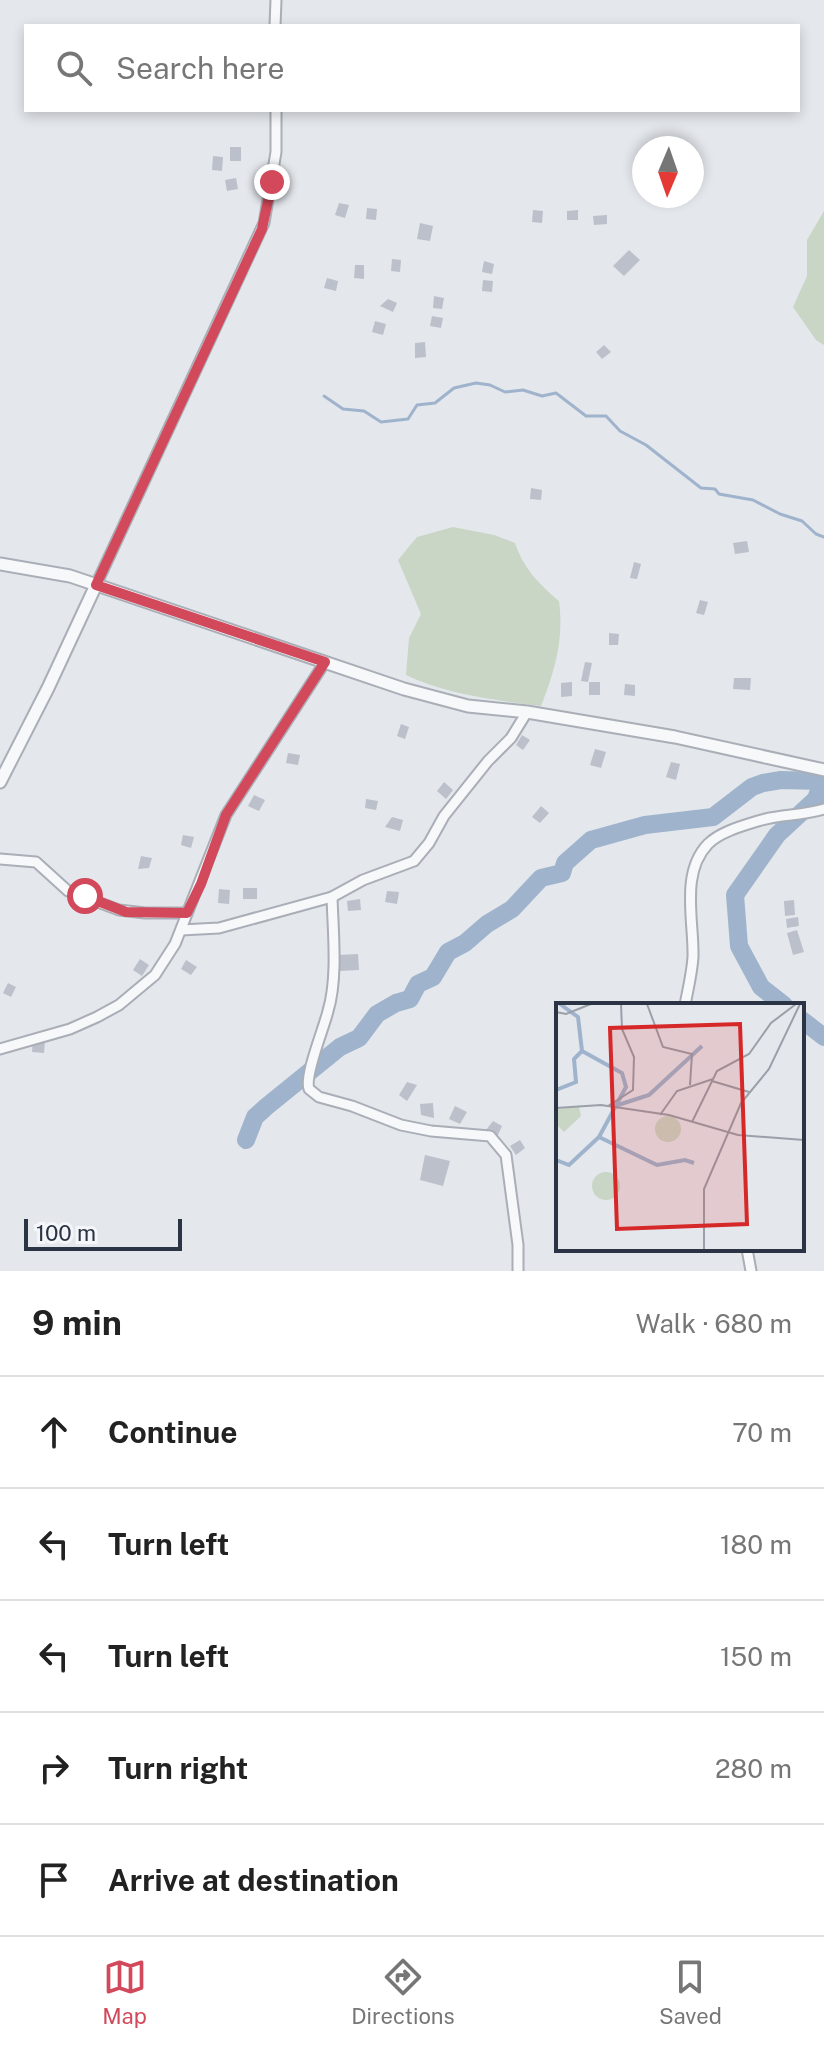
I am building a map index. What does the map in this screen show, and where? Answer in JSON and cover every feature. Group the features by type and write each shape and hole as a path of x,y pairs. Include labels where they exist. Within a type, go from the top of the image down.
{"street":[{"path":"275,24 276,0"},
{"path":"0,782 48,688 264,223 276,152 276,112"},
{"path":"0,564 34,568 96,585 404,689 468,706 527,712 675,737 824,770"},
{"path":"0,1049 70,1029 119,1005 155,975 169,956 181,930 226,815 325,662"},
{"path":"181,930 219,928 332,897 358,882 409,864 419,857 444,816 488,761 511,738 527,712"},
{"path":"685,1003 693,959 692,877 708,844 719,836 762,820 807,815 824,809"},
{"path":"0,859 36,862 68,891 119,910 187,913"},
{"path":"332,897 331,998 307,1079 309,1089 319,1097 401,1125 441,1132 487,1134 493,1138 506,1155 518,1245 518,1271"},
{"path":"747,1251 751,1271"}],"green space":[{"path":"824,211 824,345 816,340 793,307 807,276 807,240"},
{"path":"453,527 494,535 515,543 532,575 559,601 557,655 541,706 455,692 406,675 409,638 421,614 398,560 417,537"}],"building":[{"path":"230,147 241,147 241,161 230,161"},
{"path":"213,156 223,157 222,171 212,170"},
{"path":"236,178 238,189 227,191 225,180"},
{"path":"339,203 349,205 345,218 335,215"},
{"path":"367,208 377,209 376,220 366,219"},
{"path":"533,210 543,211 542,223 532,222"},
{"path":"578,210 578,220 567,220 567,211"},
{"path":"607,215 607,224 594,225 593,216"},
{"path":"420,223 433,226 430,241 417,239"},
{"path":"629,250 640,260 624,276 613,266"},
{"path":"392,259 401,260 400,272 391,271"},
{"path":"484,261 494,264 492,274 482,272"},
{"path":"355,265 364,265 364,279 354,278"},
{"path":"327,278 338,281 336,291 324,288"},
{"path":"483,280 493,281 492,292 482,291"},
{"path":"434,296 444,298 442,309 433,308"},
{"path":"388,299 397,303 393,312 380,306"},
{"path":"432,316 443,318 441,328 430,326"},
{"path":"375,321 386,324 383,335 372,332"},
{"path":"425,342 426,357 415,358 415,343"},
{"path":"604,345 611,352 602,359 596,352"},
{"path":"531,488 542,490 541,500 530,499"},
{"path":"747,541 749,552 735,554 733,543"},
{"path":"634,562 641,564 637,579 630,578"},
{"path":"700,600 708,602 704,615 696,613"},
{"path":"609,633 619,634 618,645 609,645"},
{"path":"585,662 592,663 588,682 581,681"},
{"path":"734,678 751,678 750,690 733,689"},
{"path":"572,682 572,696 561,697 561,683"},
{"path":"589,682 600,682 600,695 589,695"},
{"path":"625,684 635,685 635,696 624,695"},
{"path":"401,724 409,727 405,739 397,736"},
{"path":"522,735 530,740 523,750 516,745"},
{"path":"595,749 606,752 601,768 590,765"},
{"path":"288,753 300,755 298,765 286,763"},
{"path":"671,762 680,764 676,780 666,777"},
{"path":"444,782 453,790 446,799 437,791"},
{"path":"254,795 265,800 259,811 248,806"},
{"path":"366,799 378,801 376,810 365,808"},
{"path":"541,806 549,813 540,823 532,817"},
{"path":"392,817 403,820 400,831 385,827"},
{"path":"183,835 194,837 191,848 181,845"},
{"path":"141,856 152,858 149,868 138,869"},
{"path":"243,888 257,888 257,899 243,899"},
{"path":"219,889 230,890 229,904 218,903"},
{"path":"387,891 399,892 397,904 385,902"},
{"path":"360,899 361,910 348,911 347,901"},
{"path":"794,900 795,915 785,916 784,901"},
{"path":"798,917 799,926 787,928 786,919"},
{"path":"797,930 804,952 793,955 787,933"},
{"path":"358,954 359,970 339,971 338,955"},
{"path":"140,959 149,965 142,976 133,970"},
{"path":"186,960 197,967 191,975 181,969"},
{"path":"8,983 16,987 11,997 3,993"},
{"path":"33,1039 45,1040 44,1053 32,1052"},
{"path":"407,1082 417,1085 407,1101 399,1095"},
{"path":"433,1103 434,1118 421,1115 420,1104"},
{"path":"455,1106 467,1112 460,1124 449,1119"},
{"path":"493,1121 502,1126 497,1137 486,1130"},
{"path":"520,1140 525,1148 516,1155 510,1146"},
{"path":"425,1155 450,1161 443,1186 420,1180"}],"waterway":[{"path":"324,396 343,409 364,411 381,422 408,419 417,405 435,403 454,388 476,383 505,392 523,390 542,396 556,393 586,416 606,416 620,431 646,445 701,488 753,500 802,521 824,537"},
{"path":"781,1003 761,987 739,946 735,895 777,835 816,799 824,776"},
{"path":"246,1140 255,1117 266,1107 340,1047 359,1038 377,1014 410,999 418,984 433,977 448,952 512,909 541,878 562,873 565,863 591,840 645,825 713,817 752,787 763,783 822,781"},
{"path":"804,1022 824,1037"}],"route":[{"path":"85,896 126,912 187,913 226,815 325,662 96,585 262,229 272,182"}]}
